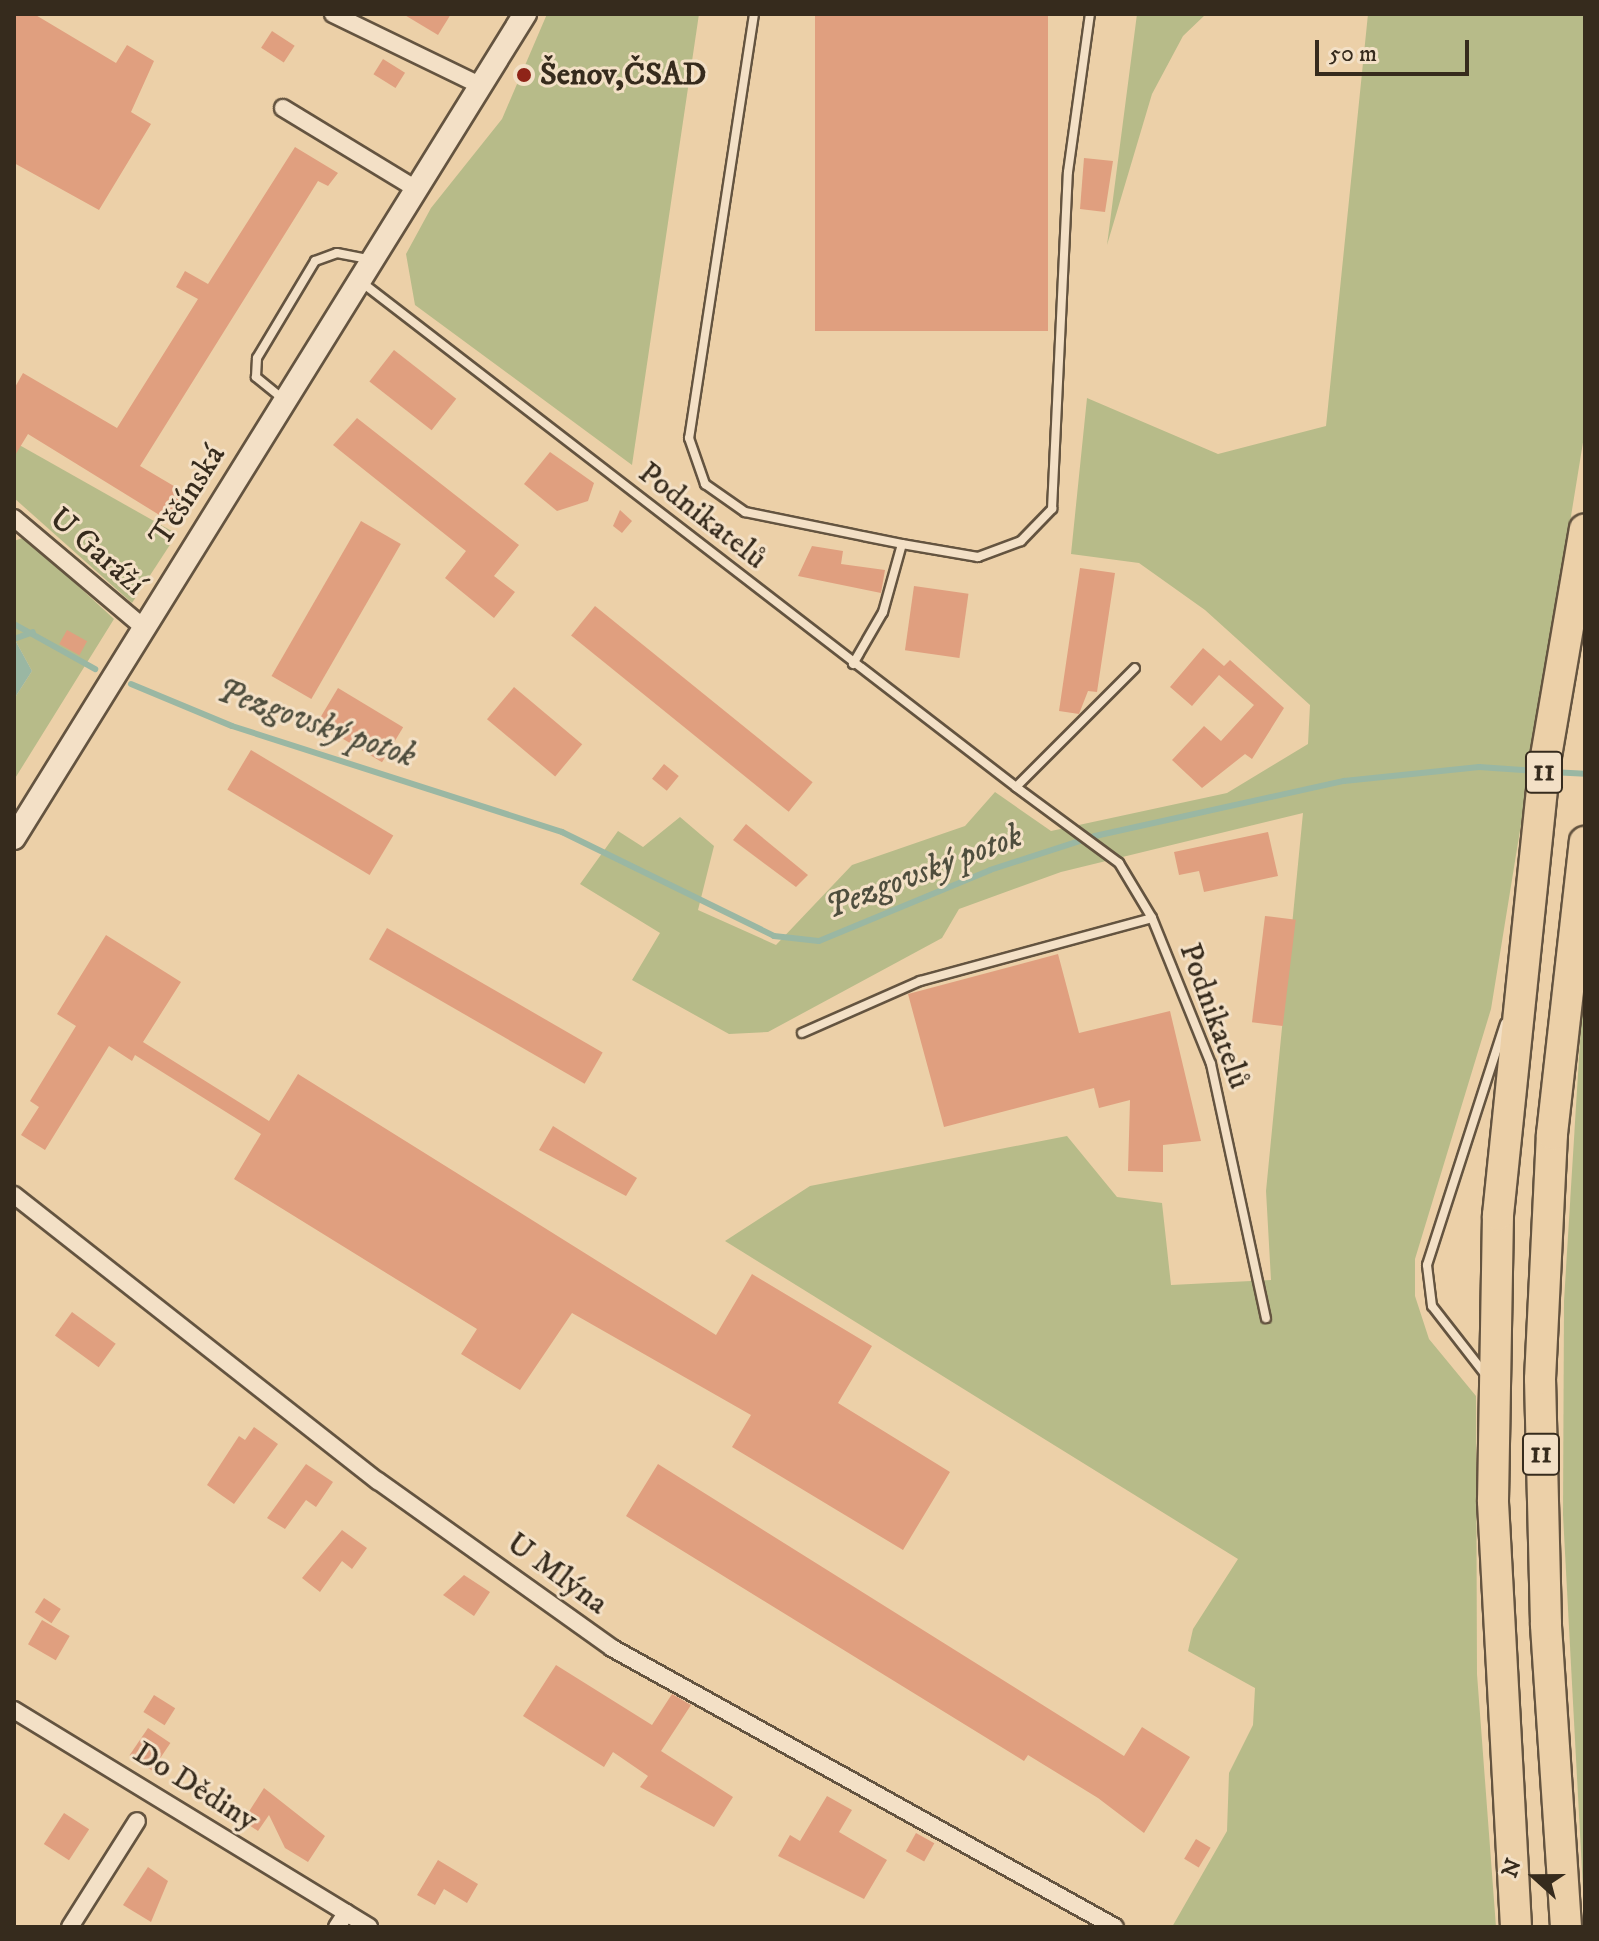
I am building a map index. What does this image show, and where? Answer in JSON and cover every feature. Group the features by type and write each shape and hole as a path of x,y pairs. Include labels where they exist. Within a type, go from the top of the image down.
{"highway":[{"name":"11","path":"1516,1927 1496,1624 1493,1384 1498,1215 1517,984 1585,529"},
{"name":"11","path":"1566,1927 1546,1624 1540,1379 1552,1134 1585,842"}],"main road":[{"name":"Těšínská","path":"14,838 525,14"}],"street":[{"path":"333,14 481,86"},
{"path":"283,108 418,190"},
{"name":"U Garáží","path":"14,518 144,628"},
{"name":"U Mlýna","path":"14,1195 378,1481 612,1648 1115,1927"},
{"name":"Do Dědiny","path":"14,1710 342,1920 369,1927"},
{"name":"Do Dědiny","path":"70,1927 137,1821"}],"lane":[{"path":"754,14 689,438 705,484 745,512 978,557 1021,541 1052,509 1068,172 1090,14"},
{"path":"285,400 256,377 257,358 315,261 337,253 373,261"},
{"name":"Podnikatelů","path":"360,281 853,664 1119,863 1152,918 1211,1064 1266,1318"},
{"path":"853,664 883,612 902,544"},
{"path":"1016,787 1135,668"},
{"path":"802,1033 920,981 1152,918"},
{"path":"1493,1384 1432,1306 1427,1265 1517,984"}],"green space":[{"path":"547,14 699,14 632,465 415,305 406,254 431,208 502,119"},
{"path":"1137,14 1206,14 1183,36 1152,94 1107,245"},
{"path":"1368,14 1585,14 1585,430 1491,1009 1415,1259 1415,1296 1429,1339 1476,1396 1477,1674 1496,1927 1172,1927 1227,1831 1229,1773 1253,1725 1255,1688 1188,1651 1193,1629 1238,1559 725,1241 810,1186 1067,1136 1117,1197 1162,1203 1171,1285 1271,1280 1266,1191 1303,813 1061,872 959,909 942,938 768,1032 729,1034 632,980 660,933 580,884 618,831 643,847 680,817 714,846 698,910 776,945 852,865 965,826 995,792 1051,831 1227,793 1308,744 1310,705 1205,610 1139,563 1071,554 1087,398 1218,454 1326,426"},
{"path":"14,442 177,534 132,603 14,498"},
{"path":"25,537 114,619 14,780 14,699 32,671 14,638 14,541"},
{"path":"1585,960 1585,1927 1563,1515 1564,1301"}],"shaded area":[{"path":"14,638 32,671 14,699"}],"building":[{"path":"14,14 34,14 116,63 127,45 154,61 131,112 151,124 99,210 14,163"},
{"path":"403,14 451,14 438,35"},
{"path":"815,14 1048,14 1048,331 815,331"},
{"path":"272,31 295,46 284,62 261,48"},
{"path":"383,59 405,73 396,88 373,74"},
{"path":"295,147 338,173 328,186 318,181 140,466 184,492 173,510 167,507 161,516 28,434 14,457 14,389 23,373 117,428 198,299 176,287 185,271 208,284"},
{"path":"1084,158 1113,161 1105,212 1080,209"},
{"path":"394,350 456,399 432,430 369,382"},
{"path":"357,418 519,545 494,576 515,592 494,618 445,578 466,551 333,445"},
{"path":"550,452 594,483 588,501 557,511 524,484"},
{"path":"620,510 632,521 622,533 613,526"},
{"path":"361,521 401,544 311,699 272,676"},
{"path":"812,546 843,551 841,564 885,570 881,593 798,576"},
{"path":"1080,568 1115,573 1097,692 1088,691 1079,714 1059,711"},
{"path":"914,586 968,594 959,658 905,650"},
{"path":"595,606 813,782 789,812 571,636"},
{"path":"67,630 87,641 79,655 59,644"},
{"path":"1203,648 1224,666 1230,660 1284,708 1252,759 1245,754 1202,788 1172,760 1204,726 1221,741 1254,705 1219,675 1192,706 1170,687"},
{"path":"514,687 582,744 555,776 487,719"},
{"path":"338,688 403,727 382,762 317,723"},
{"path":"251,750 393,835 370,875 227,789"},
{"path":"664,764 679,776 667,791 652,779"},
{"path":"746,824 808,875 796,887 733,840"},
{"path":"1268,832 1278,876 1204,892 1199,871 1179,875 1174,852"},
{"path":"1265,916 1296,920 1283,1026 1252,1022"},
{"path":"387,928 603,1052 585,1084 369,959"},
{"path":"106,935 181,982 143,1042 269,1121 298,1074 716,1335 752,1274 872,1346 838,1403 950,1472 903,1550 732,1447 751,1415 572,1313 520,1390 461,1354 477,1329 234,1179 261,1134 135,1055 132,1061 109,1046 45,1150 21,1135 39,1107 30,1101 76,1026 57,1014"},
{"path":"1058,954 1079,1033 1170,1011 1201,1141 1163,1145 1163,1172 1128,1171 1130,1100 1099,1108 1094,1088 944,1127 908,994"},
{"path":"553,1126 637,1178 626,1196 539,1150"},
{"path":"72,1312 116,1344 99,1367 55,1335"},
{"path":"254,1427 278,1444 234,1504 207,1485 239,1436 245,1440"},
{"path":"306,1464 333,1482 316,1507 306,1500 285,1529 267,1518"},
{"path":"658,1464 1124,1756 1142,1727 1190,1757 1144,1833 1098,1798 1028,1755 1024,1761 626,1516"},
{"path":"342,1530 367,1548 352,1569 342,1561 320,1592 302,1578"},
{"path":"464,1575 490,1592 474,1616 443,1595"},
{"path":"44,1598 61,1609 52,1623 35,1612"},
{"path":"42,1620 70,1636 56,1660 28,1644"},
{"path":"556,1665 652,1725 672,1694 691,1705 661,1751 733,1797 714,1827 640,1787 648,1776 613,1752 604,1767 523,1716"},
{"path":"154,1695 175,1708 165,1725 143,1712"},
{"path":"148,1728 170,1743 152,1770 130,1755"},
{"path":"264,1788 325,1836 308,1862 285,1848 269,1815 258,1831 243,1821"},
{"path":"827,1796 852,1810 839,1832 887,1860 864,1899 778,1856 790,1835 800,1841"},
{"path":"64,1813 89,1829 69,1860 44,1844"},
{"path":"916,1833 934,1843 924,1862 906,1851"},
{"path":"1196,1839 1211,1848 1199,1867 1184,1859"},
{"path":"438,1860 478,1884 467,1903 444,1889 435,1905 417,1895"},
{"path":"148,1867 168,1881 151,1922 123,1905"}],"waterway":[{"name":"Pezgovský potok","path":"14,624 95,669"},
{"path":"14,639 33,632"},
{"name":"Pezgovský potok","path":"131,684 232,726 562,832 774,936 819,941 990,870 1095,836 1344,781 1479,767 1536,771"},
{"name":"Pezgovský potok","path":"1551,772 1585,774"}],"place":[{"name":"Šenov,ČSAD","path":"524,75"}]}
